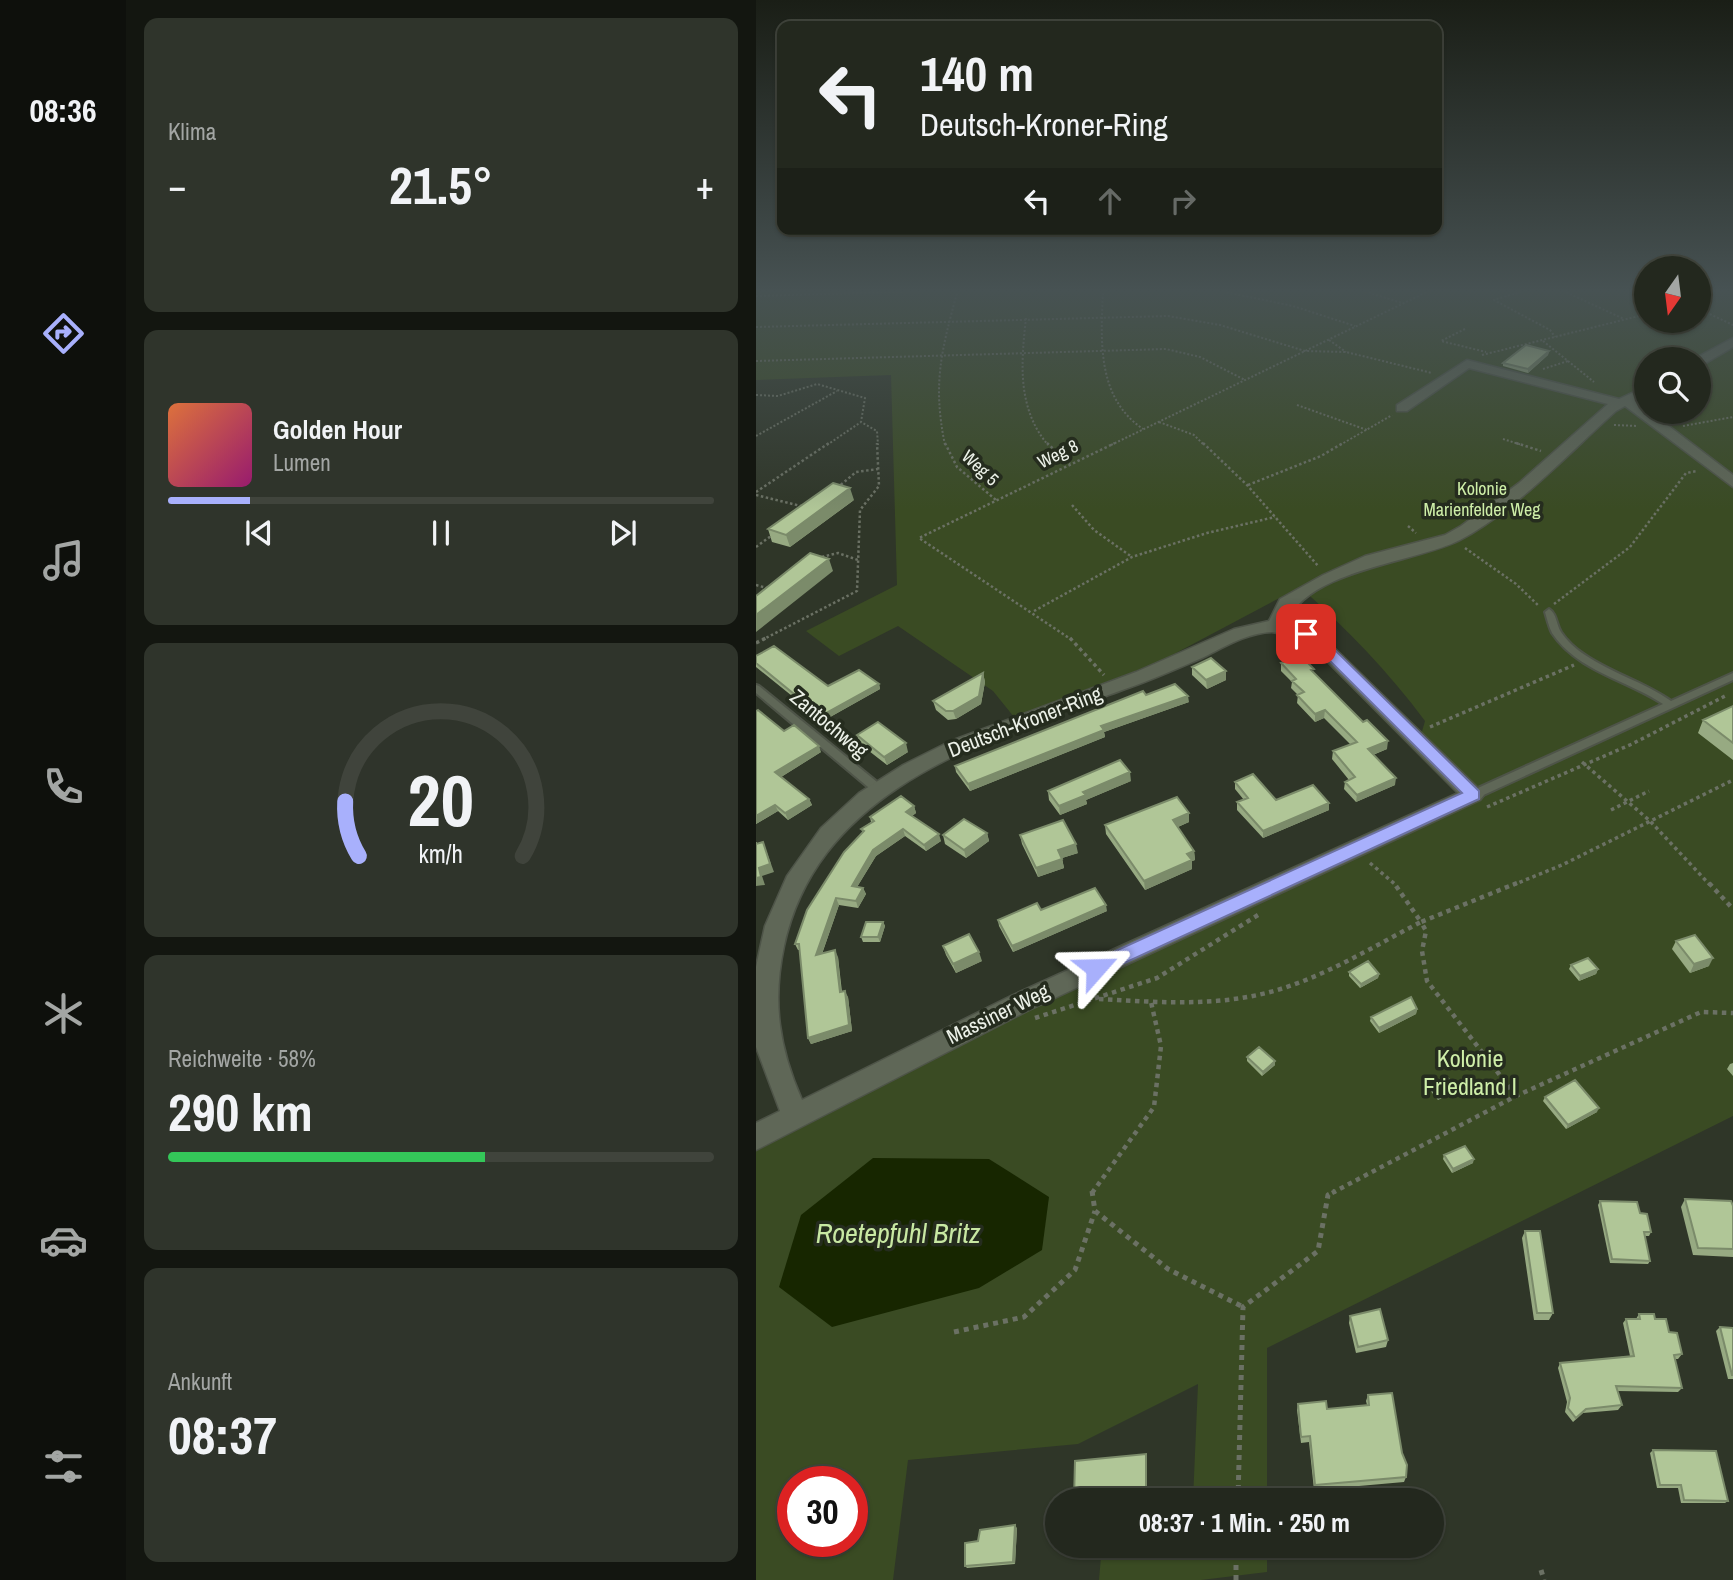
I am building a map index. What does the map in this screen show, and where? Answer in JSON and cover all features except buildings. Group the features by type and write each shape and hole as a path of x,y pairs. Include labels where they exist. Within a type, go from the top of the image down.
{"street":[{"path":"1402,408 1467,364 1624,402 1662,426 1733,482"},
{"path":"1276,626 1286,603 1329,579 1371,560 1451,538 1494,510 1595,420 1634,397"},
{"name":"Deutsch-Kroner-Ring","path":"794,1115 771,1059 761,1027 760,1013 770,950 785,902 809,855 842,817 878,789 954,748 1114,687 1245,631 1276,626 1300,631 1319,643 1480,801"},
{"name":"Massiner Weg","path":"756,1137 794,1115 1020,1003 1480,801"}],"lane":[{"path":"1549,612 1552,630 1587,659 1646,688 1669,704"},
{"path":"1480,801 1570,750 1733,676"},
{"name":"Zantochweg","path":"756,688 878,789"},
{"path":"756,704 768,698"}],"path":[{"name":"Weg 5","path":"939,363 937,379 947,452 970,480 996,500"},
{"path":"1022,363 1021,377 1033,426 1041,441 1070,464"},
{"path":"1103,363 1118,408 1127,422 1143,429"},
{"path":"1213,363 1245,380"},
{"name":"Weg 8","path":"1114,687 1078,645 1034,611 919,538 1281,363"},
{"path":"1388,363 1447,378"},
{"path":"1528,379 1541,370 1563,363"},
{"path":"1570,363 1624,402"},
{"path":"756,395 778,396 817,384 865,398 861,422 756,493"},
{"path":"756,436 838,390"},
{"path":"1297,405 1367,430"},
{"path":"1247,485 1300,466 1402,408"},
{"path":"1595,420 1630,426 1662,426 1733,417"},
{"path":"756,643 857,591 860,510 879,486 877,431 861,422"},
{"path":"1159,422 1194,435 1247,485 1329,579"},
{"path":"1503,439 1557,456"},
{"path":"1451,538 1516,584 1549,612 1554,604 1630,547 1686,473 1716,468"},
{"path":"833,492 856,472 878,469"},
{"path":"756,493 810,508 799,516"},
{"path":"1072,505 1094,530 1132,557"},
{"path":"1034,611 1132,557 1207,533 1275,517"},
{"path":"756,547 778,531"},
{"path":"812,562 821,555 838,553 858,560"},
{"path":"756,585 775,590 766,598"},
{"path":"1425,730 1587,659"},
{"path":"1480,801 1559,777 1583,763 1632,744 1733,692"},
{"path":"1570,750 1650,821 1733,909"},
{"path":"1097,999 1194,1003 1232,999 1294,985 1421,922 1562,865 1733,779"},
{"path":"1612,810 1649,792"},
{"path":"1358,868 1382,857"},
{"path":"1370,863 1393,881 1426,931 1422,951 1427,981 1516,1096"},
{"path":"1020,1003 1030,1018 1041,1017 1157,978 1264,912"},
{"path":"954,1332 1024,1317 1074,1269 1094,1210 1092,1192 1154,1107 1161,1046 1151,1002"},
{"path":"1243,1307 1318,1251 1328,1195 1516,1096 1701,1012 1733,1013"},
{"path":"1094,1210 1168,1269 1243,1307"},
{"path":"1238,1488 1243,1307"},
{"path":"1236,1558 1236,1580"},
{"path":"1541,1570 1544,1580"}],"green space":[{"path":"756,363 1634,363 1634,424 1711,424 1711,363 1733,363 1733,1116 1267,1348 1267,1488 1194,1488 1198,1384 1078,1444 908,1460 893,1580 756,1580 756,1151 849,1098 1018,1017 1015,1013 1483,797 1421,735 1425,721 1382,668 1300,587 1159,662 1014,717 993,691 898,626 839,656 806,631 897,585 891,375 756,380"},
{"path":"1101,1558 1267,1558 1267,1572 1201,1580 1099,1580"}],"water":[{"name":"Roetepfuhl Britz","path":"873,1158 989,1159 1049,1197 1042,1250 979,1288 832,1327 779,1287 801,1215"}],"route":[{"path":"1096,968 1474,795 1330,653 1306,634"}],"park label":[{"name":"Kolonie Marienfelder Weg","path":"1482,499"},
{"name":"Kolonie Friedland I","path":"1470,1073"}]}
